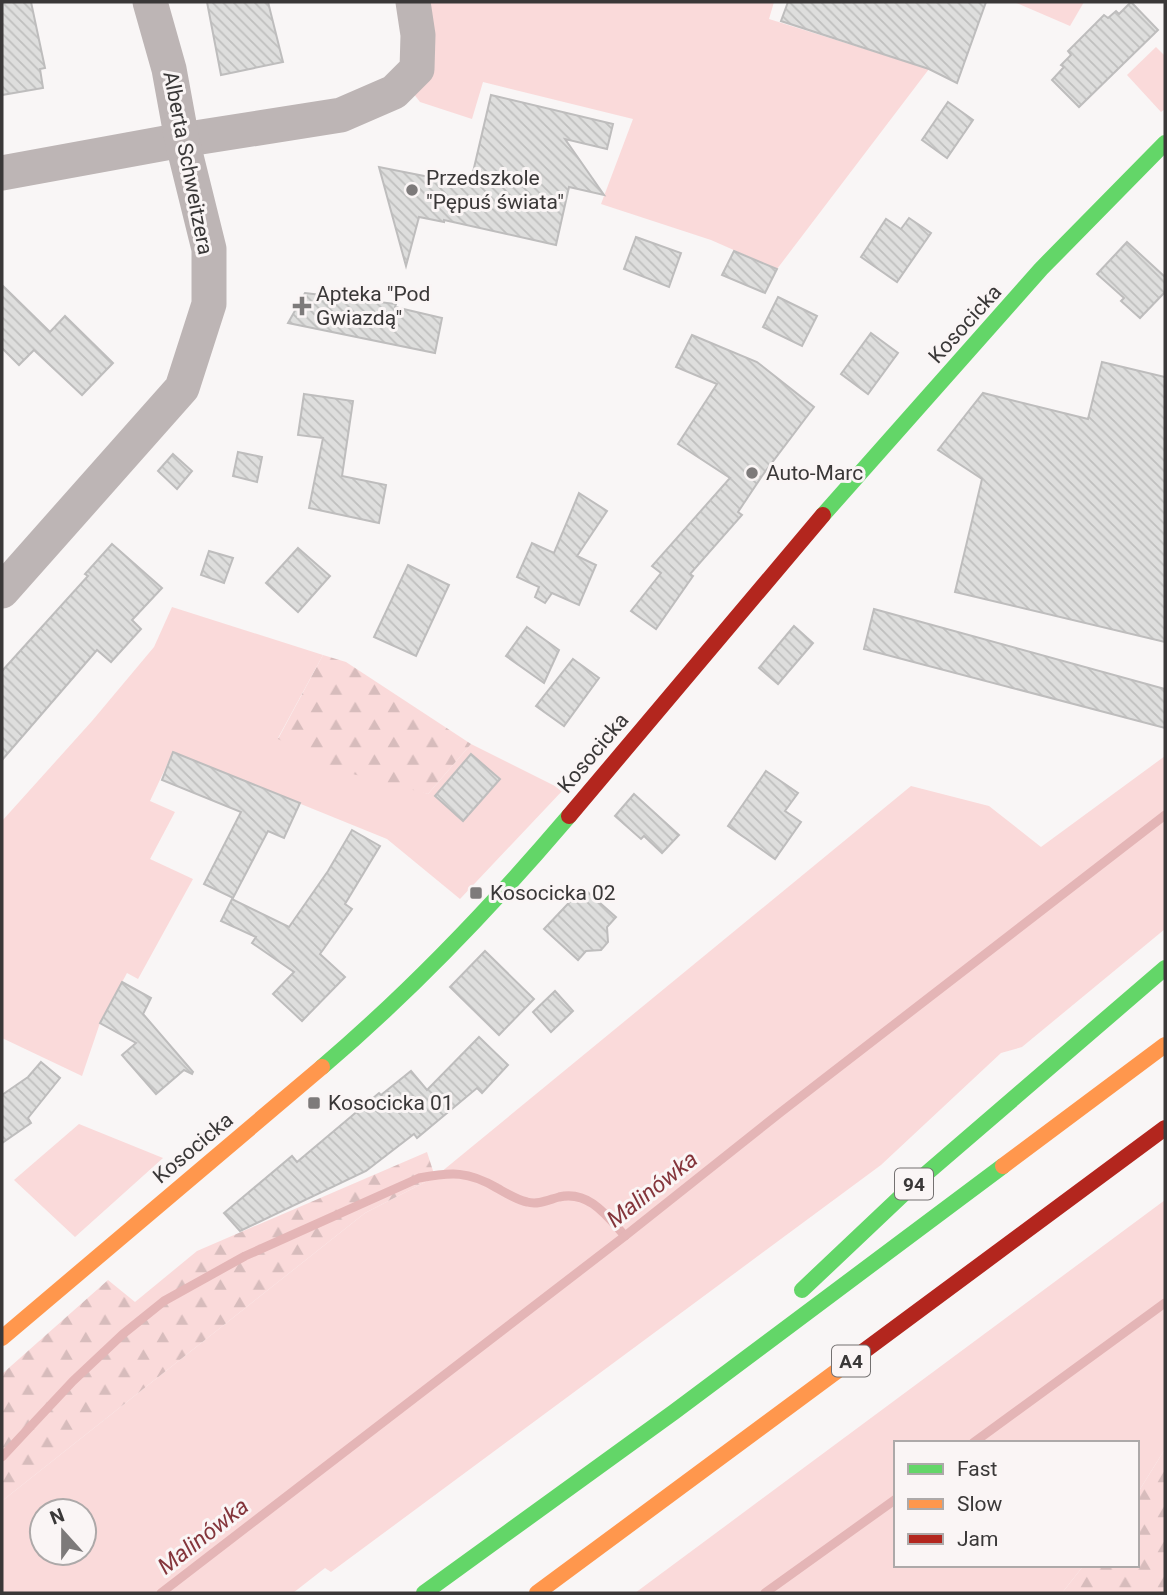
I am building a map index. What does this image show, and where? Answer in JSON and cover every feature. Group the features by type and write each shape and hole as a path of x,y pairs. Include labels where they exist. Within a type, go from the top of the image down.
{"main road":[{"name":"Kosocicka","path":"2,1338 346,1046 473,923 519,875 720,634 856,477 1041,269 1165,143"},
{"name":"94","path":"793,1298 913,1185 1165,968"},
{"path":"424,1593 674,1412 1165,1045"},
{"name":"A4","path":"537,1593 1165,1128"},
{"path":"674,1412 773,1317"}],"street":[{"name":"Alberta Schweitzera","path":"2,591 182,388 209,304 209,249 182,140 169,69 150,2"},
{"path":"2,173 182,140 341,116 394,92 417,69 415,18"}],"green space":[{"path":"423,2 774,2 769,19 929,69 777,269 711,240 601,204 633,119 483,82 472,119 420,102 413,93"},
{"path":"1014,2 1084,2 1070,26"},
{"path":"1156,47 1165,56 1165,109 1161,112 1127,75"},
{"path":"172,607 323,655 278,738 428,794 471,744 563,790 460,899 387,839 173,752 150,801 175,812 150,859 193,879 138,979 127,973 100,1023 82,1076 2,1038 2,821 154,647"},
{"path":"323,655 346,662 471,744 428,794 334,769 278,739"},
{"path":"1165,756 1165,929 1022,1047 1001,1053 881,1165 331,1572 325,1568 293,1593 2,1593 2,1501 365,1213 435,1177 911,786 989,806 1041,847"},
{"path":"79,1124 163,1158 75,1237 14,1180"},
{"path":"427,1152 435,1177 365,1213 2,1501 2,1374 108,1280 135,1302 197,1251"},
{"path":"1165,1200 1165,1449 1139,1491 1139,1441 894,1441 894,1567 1082,1567 1062,1593 635,1593"},
{"path":"1165,1449 1165,1593 1062,1593 1082,1567 1139,1567 1139,1491"}],"building":[{"path":"2,2 31,2 45,68 40,69 43,88 2,95"},
{"path":"207,2 268,2 283,62 221,75"},
{"path":"788,2 986,2 957,83 929,69 781,21"},
{"path":"1131,2 1158,30 1079,107 1052,80 1071,55 1068,51 1104,15 1108,18 1116,11 1119,14"},
{"path":"491,95 613,124 607,149 565,139 604,195 569,187 556,245 419,217 406,266 379,167 470,185"},
{"path":"948,102 973,120 947,158 922,140"},
{"path":"909,218 931,233 897,282 861,257 886,219 901,229"},
{"path":"636,237 681,253 669,287 624,269"},
{"path":"1127,242 1165,277 1165,292 1140,318 1121,301 1124,298 1097,274"},
{"path":"734,251 777,269 765,293 722,275"},
{"path":"2,285 50,332 65,316 113,363 82,395 34,350 19,365 2,348"},
{"path":"305,293 396,304 395,307 442,318 435,353 288,323"},
{"path":"778,297 817,316 802,346 763,327"},
{"path":"871,333 898,353 868,394 841,374"},
{"path":"692,335 757,362 814,407 738,512 742,515 690,574 693,576 656,629 631,611 661,573 652,566 730,478 678,444 717,384 676,367"},
{"path":"1102,362 1165,377 1165,642 955,592 982,479 938,450 983,393 1088,419"},
{"path":"304,394 353,401 342,476 386,485 379,523 309,508 323,438 298,435"},
{"path":"238,452 262,457 257,482 233,476"},
{"path":"173,454 192,471 177,489 158,471"},
{"path":"579,493 607,511 577,556 596,565 579,605 552,593 545,603 535,597 539,587 517,577 532,543 554,553"},
{"path":"112,544 162,588 132,620 141,629 111,662 97,650 2,760 2,671 88,576 85,574"},
{"path":"298,548 330,576 298,612 266,583"},
{"path":"209,551 233,558 224,583 201,575"},
{"path":"408,565 449,585 416,656 374,637"},
{"path":"874,609 1165,689 1165,728 864,649"},
{"path":"794,626 813,643 778,684 759,668"},
{"path":"527,627 559,650 544,683 506,656"},
{"path":"573,659 599,678 564,726 536,706"},
{"path":"173,752 300,803 284,838 268,831 233,898 204,884 241,812 162,780"},
{"path":"471,754 500,779 463,821 435,796"},
{"path":"766,771 798,793 785,811 801,822 775,859 728,826"},
{"path":"634,794 679,835 662,853 644,836 641,839 615,816"},
{"path":"352,830 380,846 345,904 352,909 320,954 345,977 302,1021 273,994 294,972 252,943 256,937 221,921 232,899 289,927 328,871"},
{"path":"583,888 616,917 607,927 608,942 601,950 586,951 578,960 544,929"},
{"path":"485,951 534,999 499,1035 450,987"},
{"path":"122,982 151,998 143,1014 193,1072 192,1074 184,1070 156,1094 122,1055 136,1043 100,1023"},
{"path":"555,991 573,1011 551,1032 533,1012"},
{"path":"479,1037 508,1065 482,1093 477,1088 417,1138 414,1134 366,1171 240,1231 224,1213 292,1156 297,1162 379,1093 381,1095 411,1071 427,1090"},
{"path":"41,1062 60,1078 28,1118 31,1123 2,1143 2,1095 28,1077"}],"waterway":[{"name":"Malinówka","path":"161,1593 1165,815"},
{"path":"2,1457 73,1381 123,1334 164,1301 245,1256 419,1178 460,1174 487,1182 515,1198 531,1203 559,1197 579,1197 596,1206 625,1236"},
{"path":"976,1441 1165,1303"},
{"path":"765,1593 894,1500"}],"traffic: fast":[{"path":"823,515 1041,269 1165,143"},
{"path":"322,1067 387,1009 450,946 569,816"},
{"path":"802,1290 913,1185 1165,968"},
{"path":"424,1593 674,1412 1003,1166"}],"traffic: slow":[{"path":"1003,1166 1165,1045"},
{"path":"2,1338 322,1067"},
{"path":"537,1593 864,1351"}],"traffic: jam":[{"path":"569,816 823,515"},
{"path":"864,1351 1165,1128"}],"place":[{"name":"Przedszkole \"Pępuś świata\"","path":"412,190"},
{"name":"Apteka \"Pod Gwiazdą\"","path":"302,306"},
{"name":"Auto-Marc","path":"752,473"},
{"name":"Kosocicka 02","path":"476,893"},
{"name":"Kosocicka 01","path":"314,1103"}]}
